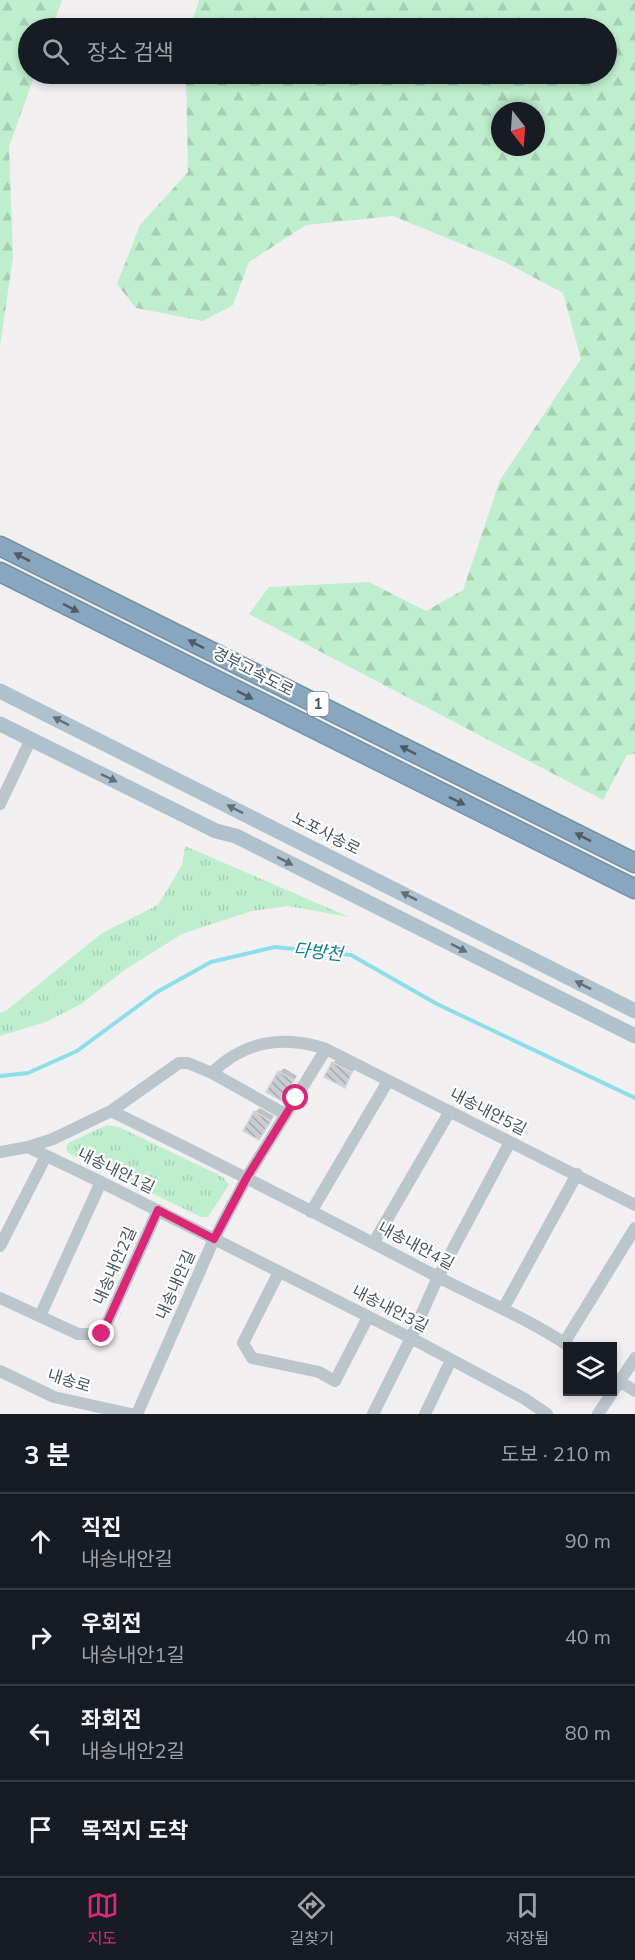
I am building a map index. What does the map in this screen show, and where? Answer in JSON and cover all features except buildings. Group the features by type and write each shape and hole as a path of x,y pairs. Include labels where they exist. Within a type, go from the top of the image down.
{"highway":[{"name":"경부고속도로","path":"0,546 635,863"},
{"name":"경부고속도로","path":"0,572 635,889"}],"main road":[{"name":"노포사송로","path":"0,691 635,1011"},
{"path":"0,724 216,831 236,836 635,1036"}],"street":[{"path":"0,804 31,740"},
{"name":"내송내안5길","path":"212,1073 226,1059 254,1046 280,1042 306,1042 326,1049 635,1205"},
{"name":"내송내안길","path":"138,1414 214,1239 247,1177 326,1049"},
{"path":"0,1152 28,1147 53,1139 111,1111 179,1063 188,1063 212,1073 285,1114"},
{"path":"311,1212 387,1081"},
{"name":"내송내안4길","path":"111,1111 374,1242 503,1309 563,1343"},
{"path":"374,1242 450,1111"},
{"path":"373,1414 438,1277 510,1142"},
{"name":"내송내안1길","path":"28,1147 214,1239"},
{"path":"0,1246 46,1156"},
{"path":"503,1309 577,1174"},
{"path":"39,1316 101,1182"},
{"name":"내송내안2길","path":"0,1298 78,1334 102,1334 158,1210"},
{"path":"568,1342 635,1228"},
{"name":"내송내안3길","path":"214,1239 411,1338 525,1399 547,1414"},
{"path":"279,1272 243,1343 252,1358 319,1372 335,1381 368,1317"},
{"path":"617,1378 635,1358"},
{"path":"425,1414 451,1360"},
{"name":"내송로","path":"0,1371 54,1397 131,1414"},
{"path":"617,1380 635,1391"},
{"path":"598,1414 607,1396"}],"green space":[{"path":"0,0 62,0 56,18 18,18 18,84 31,84 9,147 13,258 0,346"},
{"path":"199,0 635,0 635,754 627,755 603,800 249,614 269,587 369,582 426,611 463,590 500,480 581,359 563,293 503,261 393,216 306,225 249,262 233,305 203,321 136,308 117,284 140,225 188,172 186,84 617,84 617,18 193,18"},
{"path":"185,846 349,917 288,906 252,911 182,934 126,969 81,1004 46,1022 0,1036 0,1013 7,1010 102,933 158,905 182,865"},
{"path":"107,1125 119,1127 223,1177 229,1185 208,1217 201,1217 68,1153 66,1149 68,1143"}],"waterway":[{"name":"다방천","path":"0,1076 28,1073 77,1051 157,992 211,962 275,947 351,955 437,1004 635,1098"}],"route":[{"path":"102,1334 158,1210 214,1239 247,1177 296,1098"}]}
